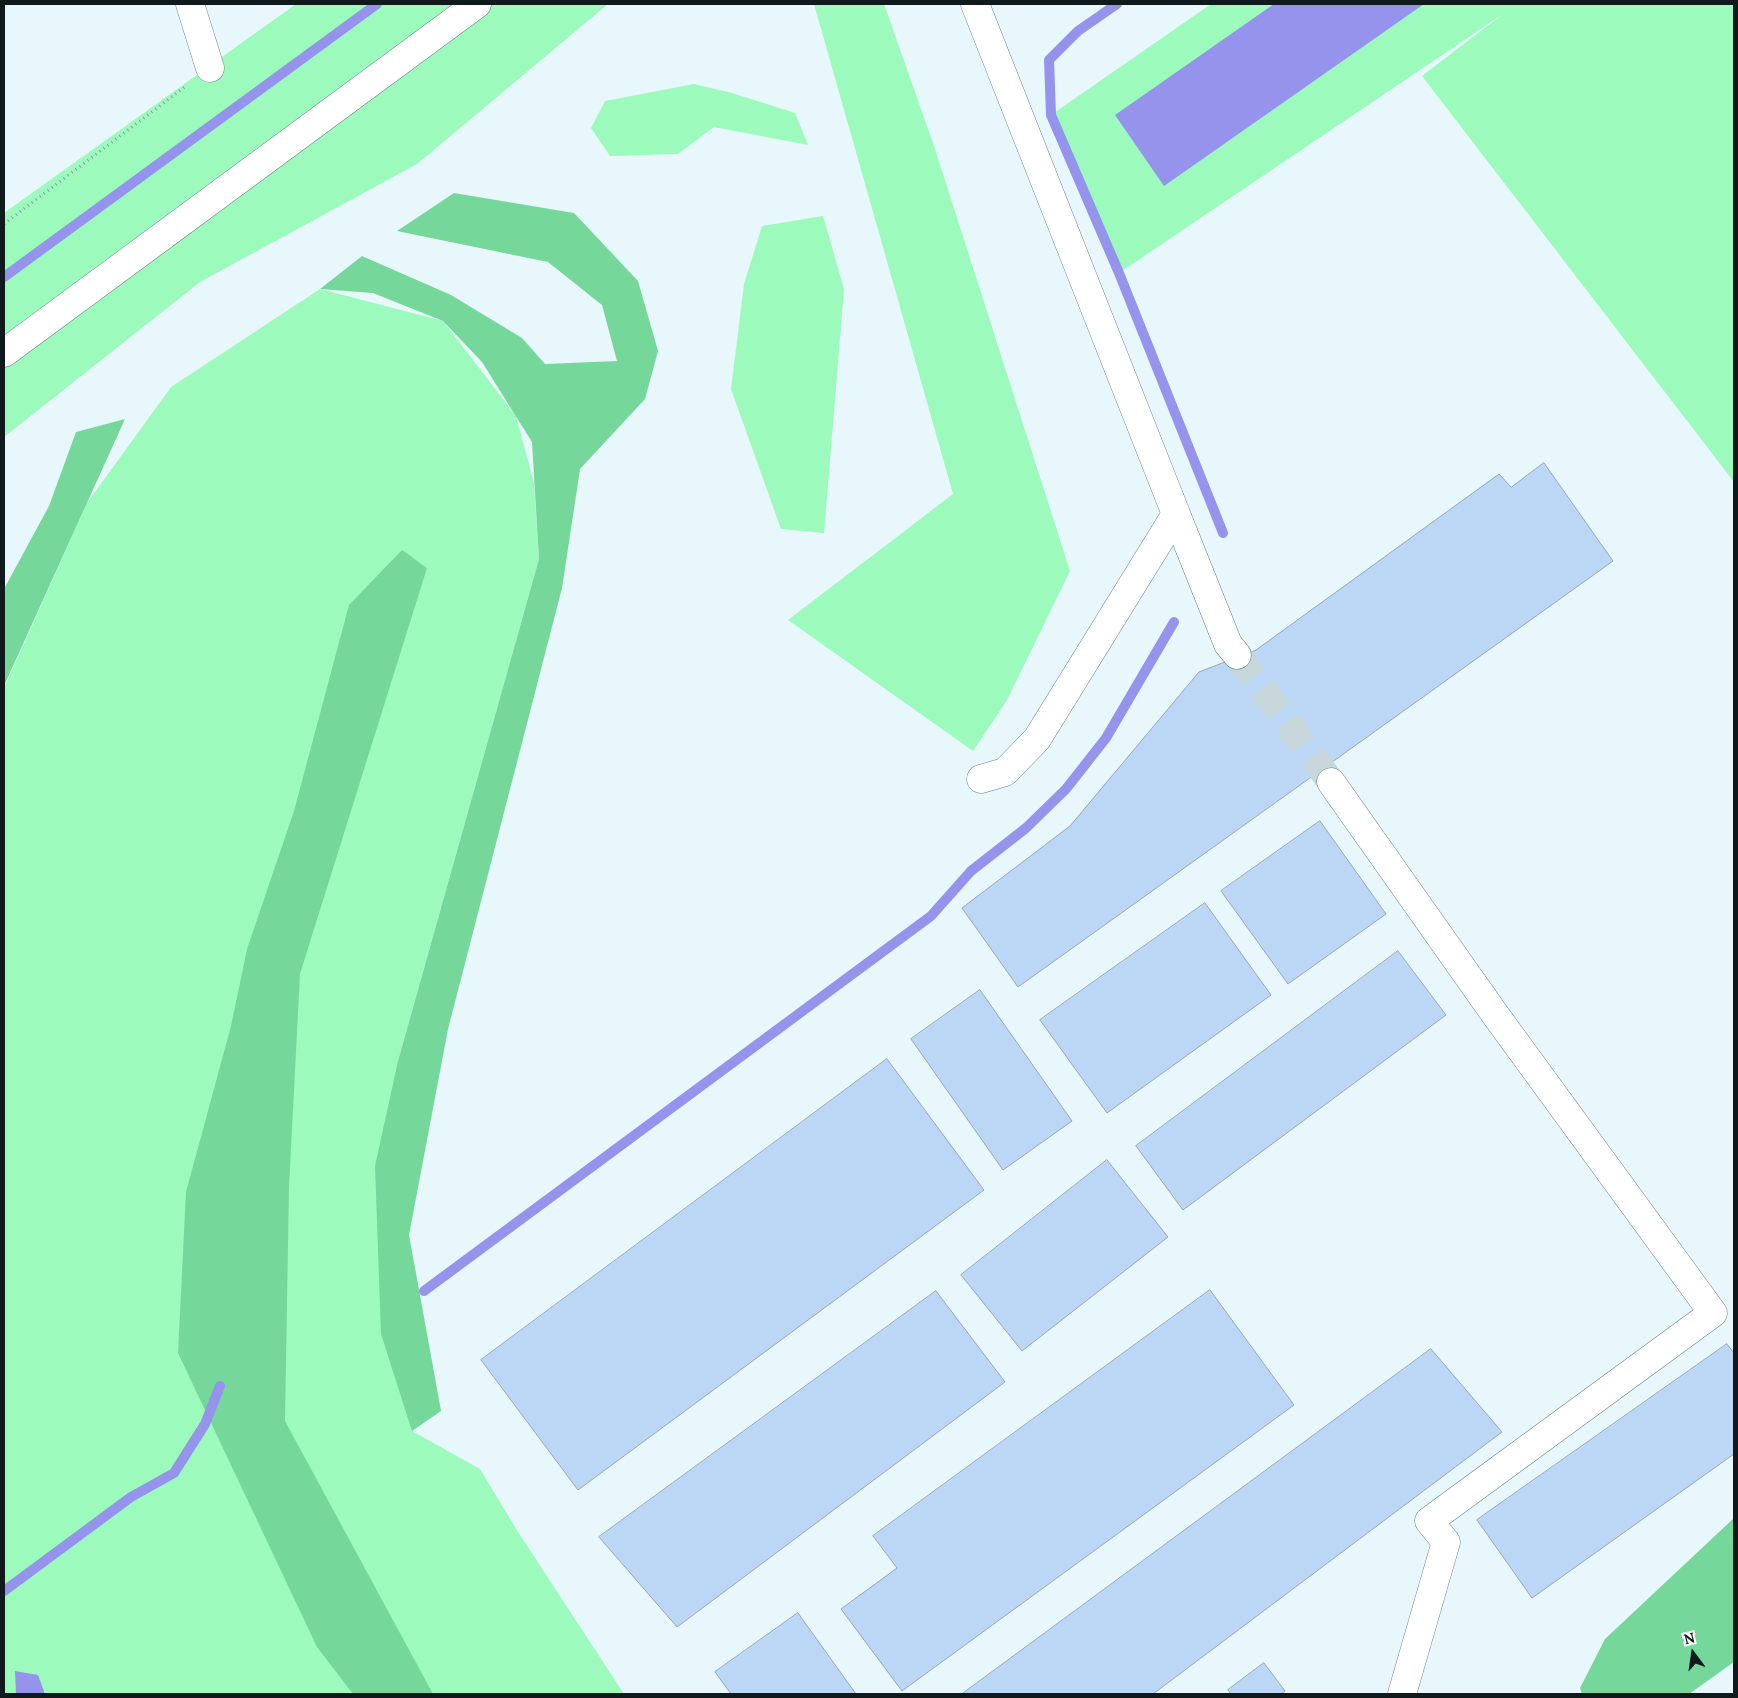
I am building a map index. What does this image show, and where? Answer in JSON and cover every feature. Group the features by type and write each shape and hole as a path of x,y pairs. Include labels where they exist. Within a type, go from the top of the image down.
{"street":[{"path":"190,4 210,68"},
{"path":"4,353 477,4"},
{"path":"974,4 1228,644 1237,655"},
{"path":"981,779 1005,772 1037,739 1176,514"},
{"path":"1331,782 1494,1012 1713,1313 1429,1521 1446,1542 1402,1694"}],"path":[{"path":"4,224 210,68"}],"green space":[{"path":"296,4 608,4 417,164 200,282 4,437 4,213"},
{"path":"814,4 884,4 934,146 1070,571 1007,700 973,751 788,620 953,494"},
{"path":"1211,4 1734,4 1734,482 1422,76 1503,14 1119,273 1051,115"},
{"path":"694,84 732,93 795,113 808,145 714,127 678,154 610,156 591,128 605,101"},
{"path":"454,193 574,213 638,281 658,351 645,399 580,469 562,588 448,1029 409,1235 441,1411 412,1431 381,1334 375,1166 398,1061 539,559 532,442 482,362 443,321 373,293 320,289 362,256 451,295 522,338 545,364 617,361 602,305 548,262 397,231"},
{"path":"823,216 844,289 824,533 781,529 731,389 744,284 762,226"},
{"path":"320,289 443,321 516,416 534,483 539,559 398,1061 412,1431 480,1469 518,1532 624,1694 4,1694 4,688 87,503 171,387"},
{"path":"125,419 4,686 4,589 49,506 76,432"},
{"path":"402,550 427,568 300,974 289,1187 285,1421 433,1694 353,1694 317,1647 178,1353 186,1192 231,1026 247,949 294,811 349,605"},
{"path":"1734,1518 1734,1662 1689,1694 1582,1694 1580,1688 1605,1639"}],"shaded area":[{"path":"1274,4 1424,4 1164,186 1115,115"},
{"path":"15,1671 38,1675 45,1694 16,1694"}],"building":[{"path":"1544,463 1613,561 1018,987 962,908 1070,826 1199,672 1256,650 1499,474 1511,487"},
{"path":"1320,821 1386,914 1288,984 1221,891"},
{"path":"1205,903 1271,995 1107,1113 1040,1020"},
{"path":"1398,951 1446,1015 1183,1210 1136,1146"},
{"path":"980,990 1072,1121 1003,1170 911,1039"},
{"path":"887,1059 984,1190 578,1490 481,1360"},
{"path":"1107,1160 1168,1237 1022,1351 961,1275"},
{"path":"1210,1290 1294,1405 902,1691 841,1609 897,1568 873,1536"},
{"path":"936,1291 1005,1382 677,1627 599,1537"},
{"path":"1727,1344 1734,1353 1734,1454 1532,1598 1477,1520"},
{"path":"1431,1349 1502,1432 1153,1694 962,1694"},
{"path":"798,1613 856,1694 731,1694 715,1672"},
{"path":"1264,1663 1285,1691 1281,1694 1231,1694 1228,1690"}],"waterway":[{"path":"4,277 377,4"},
{"path":"1117,4 1078,31 1049,60 1051,115 1119,273 1223,533"},
{"path":"424,1291 931,916 971,871 1026,828 1066,789 1106,738 1174,622"},
{"path":"4,1591 131,1497 174,1473 205,1424 220,1386"}],"tunnel":[{"path":"1237,655 1331,782"}]}
